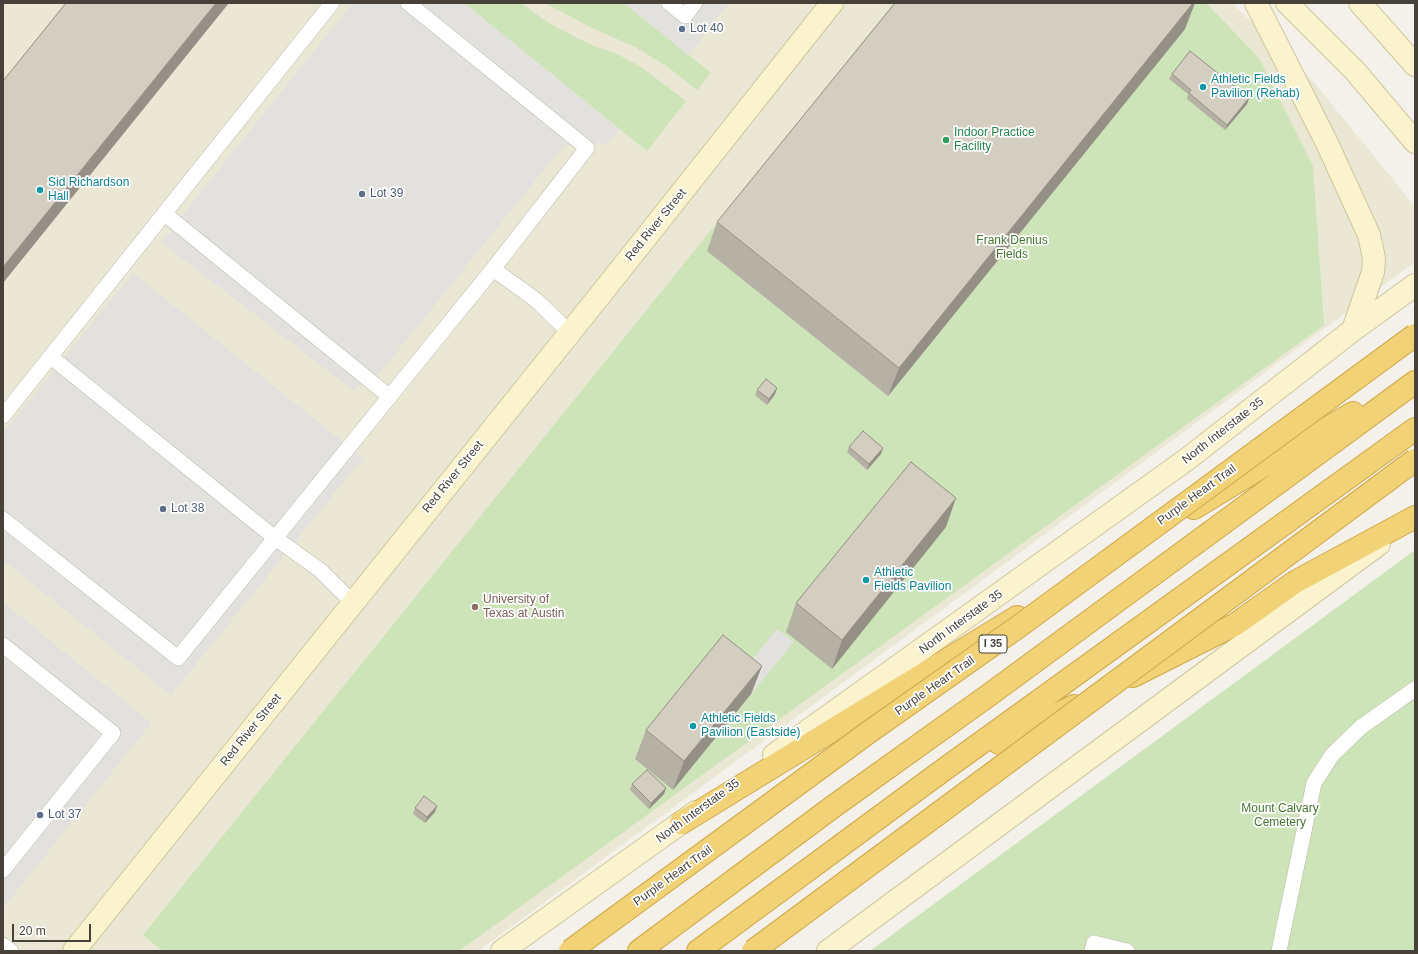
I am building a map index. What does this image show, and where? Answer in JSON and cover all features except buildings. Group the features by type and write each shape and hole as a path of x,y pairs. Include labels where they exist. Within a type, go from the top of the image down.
{"highway":[{"name":"Purple Heart Trail","path":"570,951 862,737 1018,627 1415,335"},
{"path":"681,823 1273,460 1415,377"},
{"path":"639,951 834,806 996,690 1415,382"},
{"path":"698,951 942,771 1415,429"},
{"path":"753,951 1415,460"},
{"path":"942,771 1236,624 1295,582 1415,517"}],"main road":[{"name":"Red River Street","path":"74,951 570,333 832,3"},
{"path":"1256,3 1326,141 1369,235 1374,258 1373,272 1353,330"},
{"path":"1287,3 1356,70 1415,142"},
{"path":"1360,3 1415,65"},
{"name":"North Interstate 35","path":"502,951 1186,460 1353,330 1415,286"},
{"path":"828,951 1415,517"}],"lane":[{"path":"3,416 332,3"},
{"path":"3,519 178,658 493,269 587,148 408,3"},
{"path":"669,3 685,16 695,3"},
{"path":"165,214 390,397"},
{"path":"493,269 536,300 570,333"},
{"path":"50,357 275,538 320,570 353,602"},
{"path":"3,645 113,733 3,870"},
{"path":"1279,951 1314,783 1332,755 1361,727 1415,689"},
{"path":"1092,951 1094,943 1127,951"},
{"path":"3,945 11,951"}],"shaded area":[{"name":"University of Texas at Austin","path":"3,3 1232,3 1314,82 1415,207 1415,262 478,951 3,951"},
{"name":"Lot 39","path":"353,3 464,3 619,129 608,143 563,146 382,370 353,390 161,242"},
{"name":"Lot 40","path":"624,3 729,3 688,55"},
{"name":"Lot 38","path":"133,273 363,458 171,695 3,560 3,433"},
{"name":"Lot 37","path":"3,602 151,723 3,908"},
{"path":"777,629 794,642 751,694 735,681"}],"green space":[{"path":"464,3 521,3 547,22 575,37 594,46 617,54 641,67 686,101 647,151"},
{"path":"545,3 624,3 711,73 697,90 668,67 635,47 588,26"},
{"name":"Frank Denius Fields","path":"894,3 1206,3 1259,58 1313,166 1324,325 459,951 163,951 143,935"},
{"name":"Mount Calvary Cemetery","path":"1415,550 1415,951 870,951"}],"place":[{"name":"Lot 40","path":"682,29"},
{"name":"Athletic Fields Pavilion (Rehab)","path":"1203,87"},
{"name":"Indoor Practice Facility","path":"946,140"},
{"name":"Sid Richardson Hall","path":"40,190"},
{"name":"Lot 39","path":"362,194"},
{"name":"Lot 38","path":"163,509"},
{"name":"Athletic Fields Pavilion","path":"866,580"},
{"name":"University of Texas at Austin","path":"475,607"},
{"name":"Athletic Fields Pavilion (Eastside)","path":"693,726"},
{"name":"Lot 37","path":"40,815"}]}
